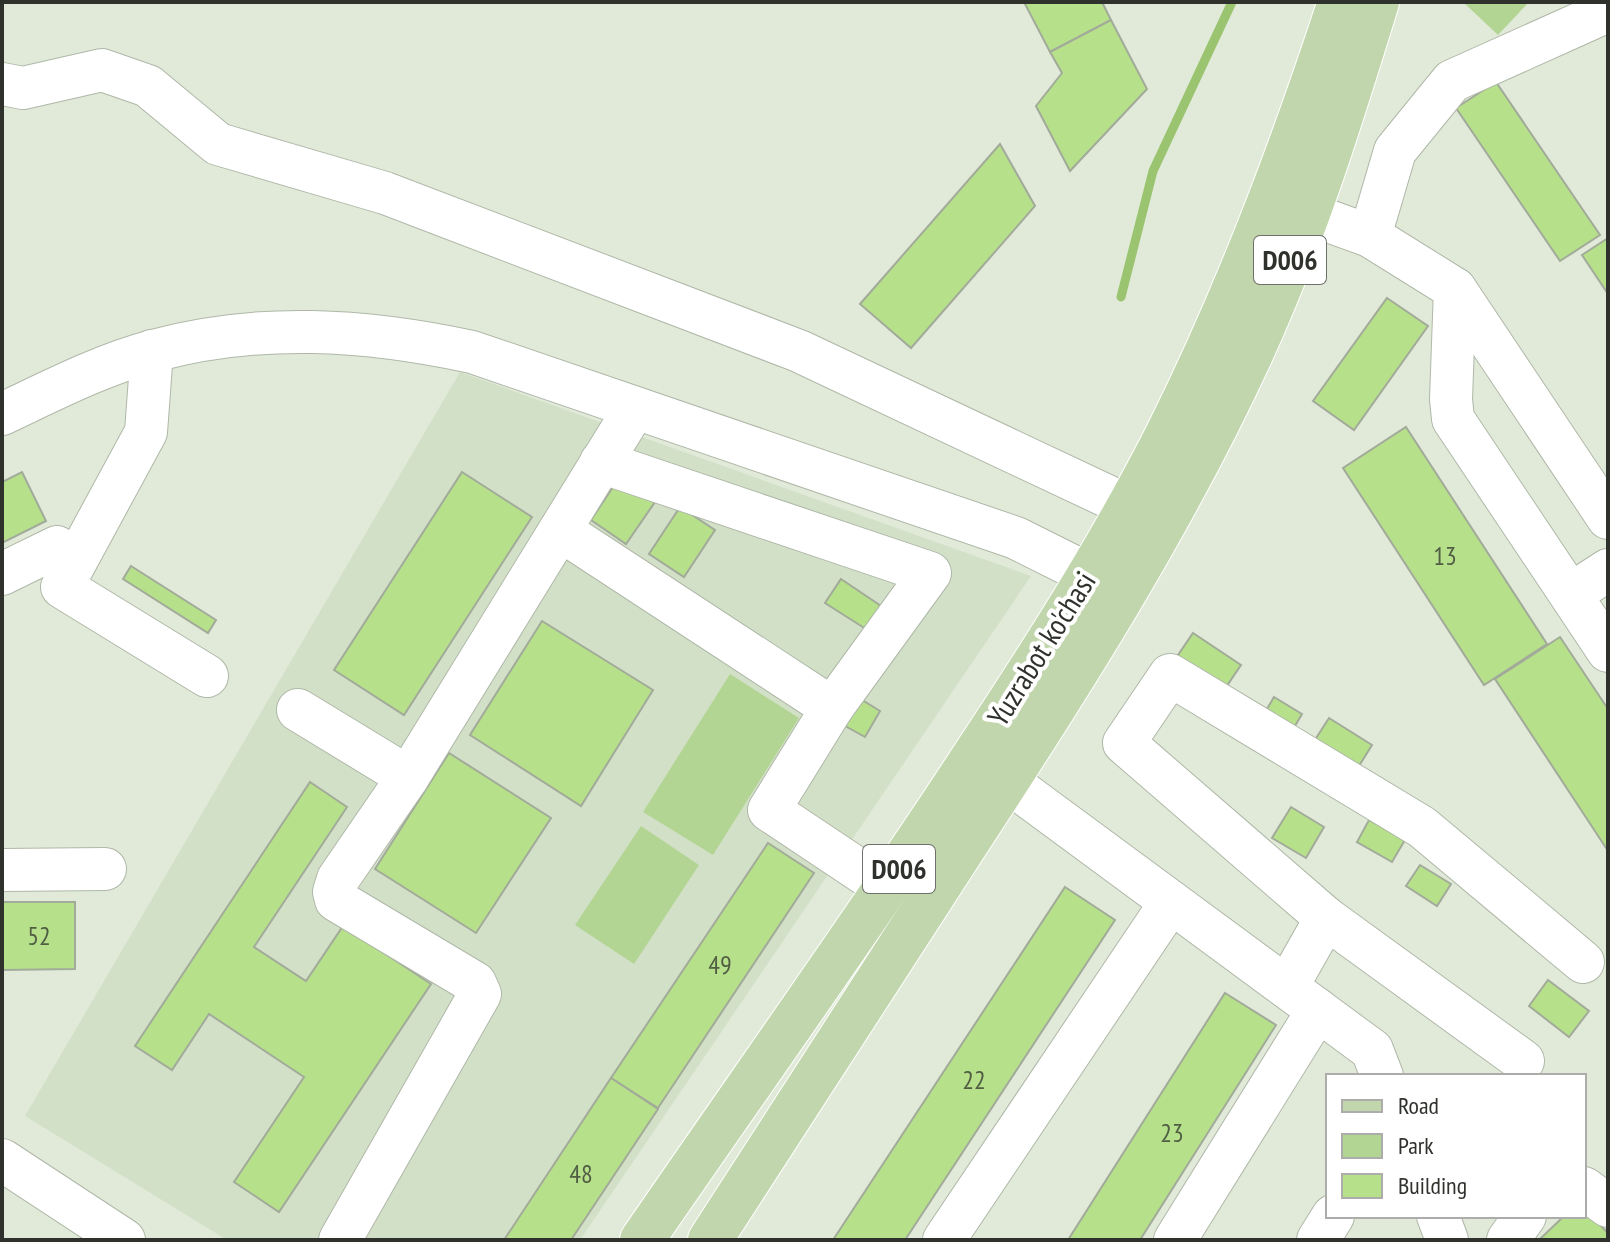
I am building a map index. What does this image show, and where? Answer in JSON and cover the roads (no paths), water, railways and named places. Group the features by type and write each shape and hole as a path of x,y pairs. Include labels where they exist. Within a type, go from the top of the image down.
{"main road":[{"name":"Yuzrabot ko'chasi","path":"710,1240 1007,781 1123,594 1228,402 1291,207 1340,2"},
{"name":"Yuzrabot ko'chasi","path":"642,1240 886,888 1090,575 1191,385 1291,207 1377,2"}],"street":[{"path":"1370,236 1395,151 1452,81 1608,11"},
{"path":"2,84 23,88 102,70 148,86 218,144 385,193 799,351 1128,506"},
{"path":"1291,207 1370,236 1455,289 1605,504"},
{"path":"1455,289 1453,419 1608,651"},
{"path":"2,414 93,372 152,351 212,337 279,331 381,335 472,352 1016,538 1090,575"},
{"path":"152,351 146,432 62,587 207,676"},
{"path":"340,1240 480,994 475,983 336,900 334,892 338,879 408,777 635,408"},
{"path":"601,462 930,573 832,708 769,810 886,888"},
{"path":"560,530 832,708"},
{"path":"2,574 57,547"},
{"path":"1571,594 1608,570"},
{"path":"1523,1061 1326,918 1124,743 1170,675 1422,827 1583,962"},
{"path":"298,710 408,777"},
{"path":"1007,781 1372,1050 1381,1074"},
{"path":"2,870 105,869"},
{"path":"944,1240 1171,902"},
{"path":"1175,1240 1303,999 1326,918"},
{"path":"2,1160 124,1240"},
{"path":"1586,1190 1608,1206"},
{"path":"1318,1240 1332,1218"},
{"path":"1439,1218 1447,1240"},
{"path":"1508,1240 1524,1218"}],"waterway":[{"path":"1121,297 1153,171 1232,2"}]}
